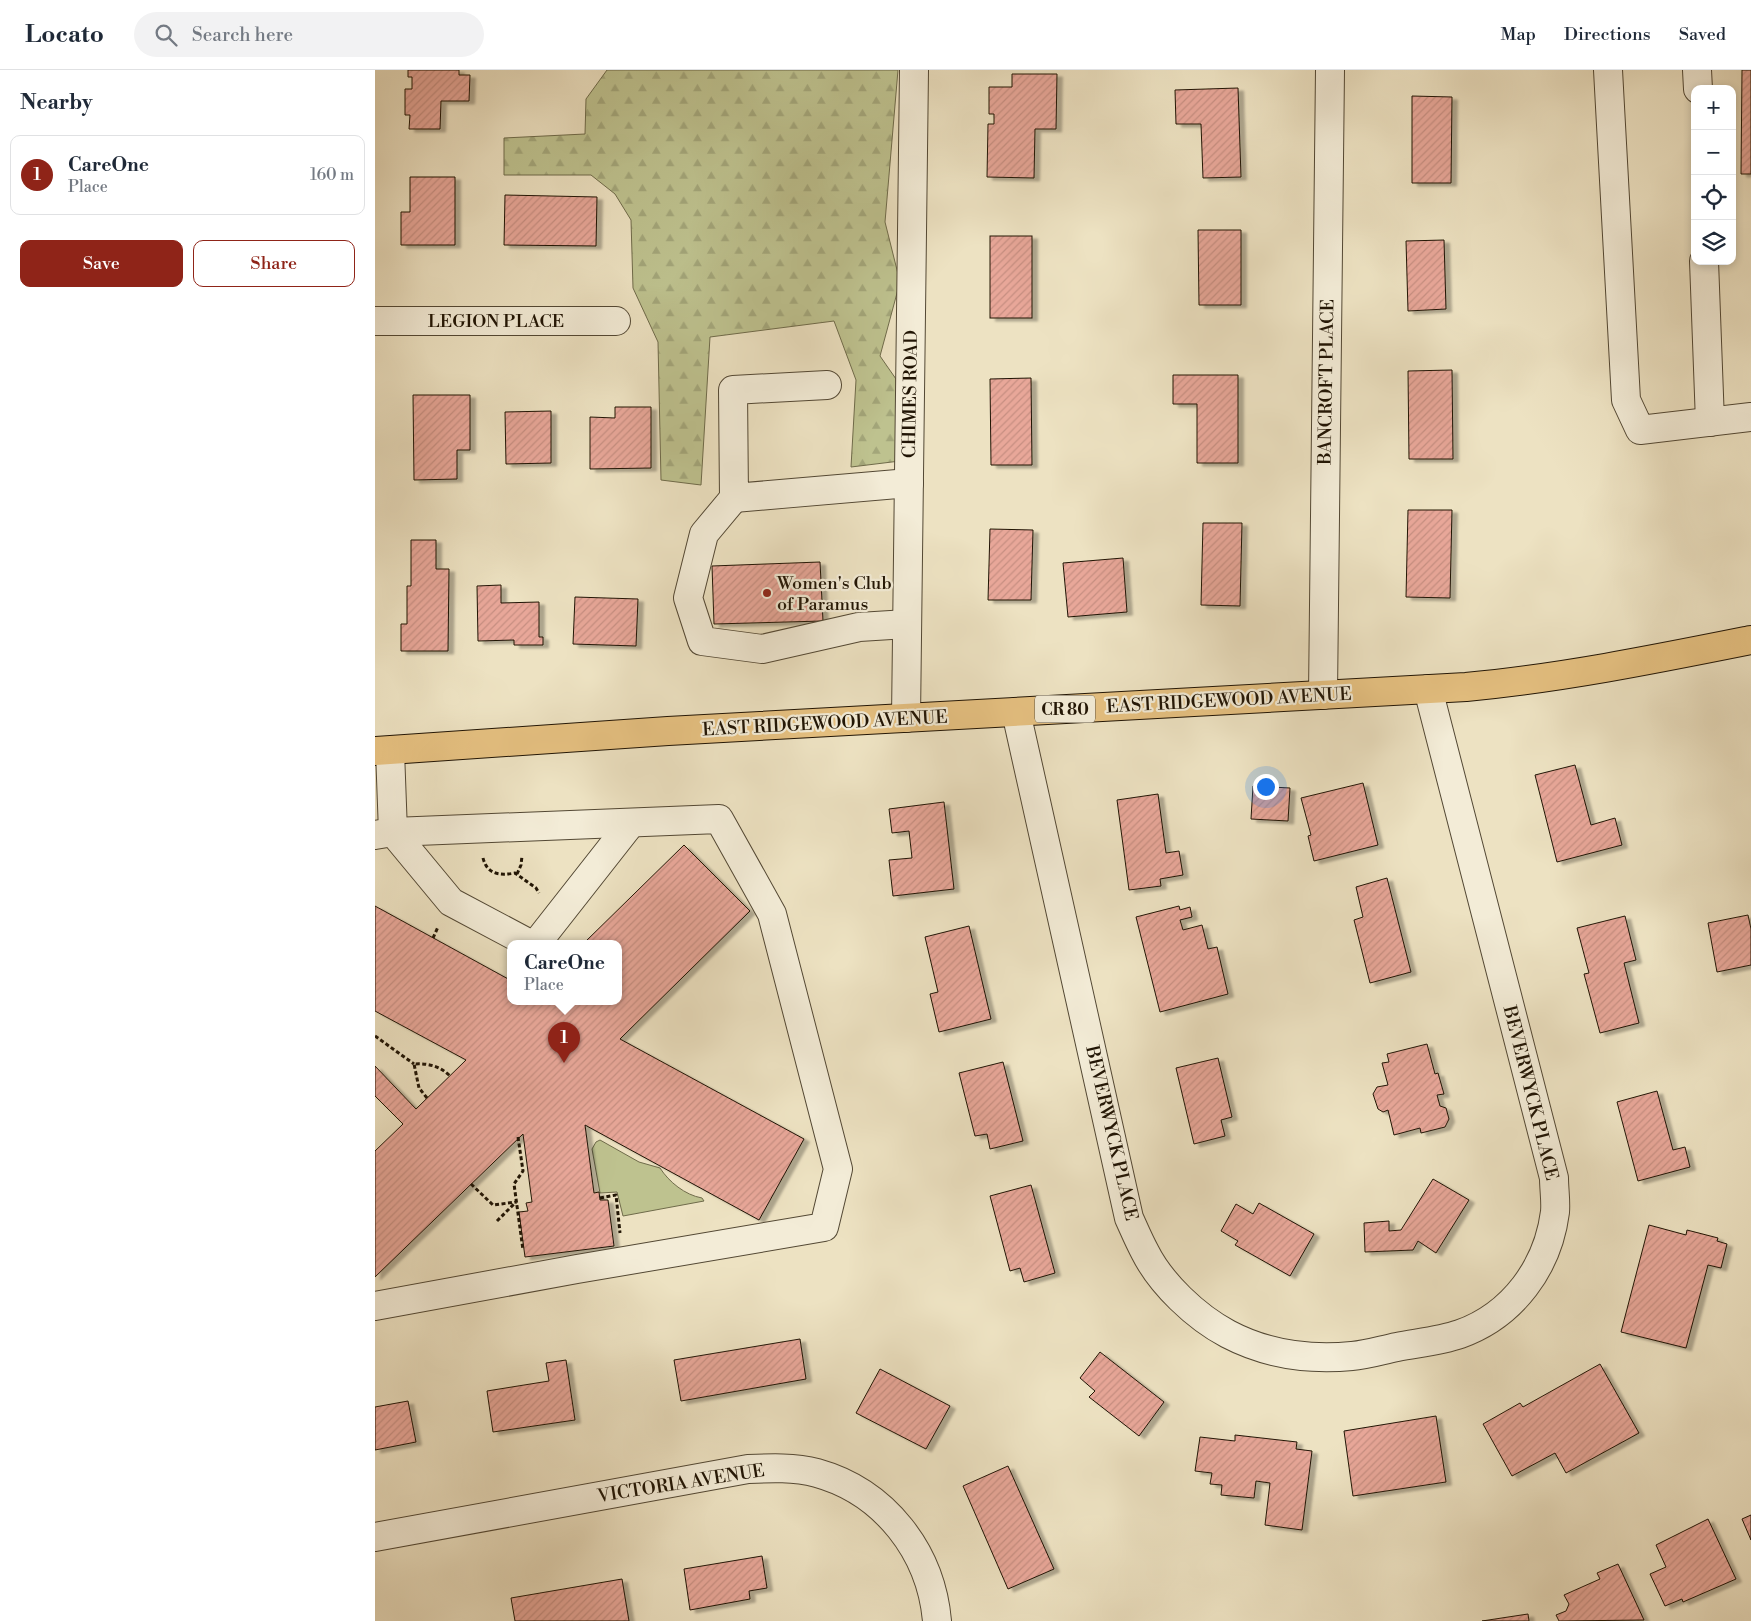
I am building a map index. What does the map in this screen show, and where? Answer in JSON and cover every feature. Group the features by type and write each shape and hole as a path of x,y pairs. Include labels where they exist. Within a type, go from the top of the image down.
{"main road":[{"name":"EAST RIDGEWOOD AVENUE","path":"383,751 658,732 1507,683 1594,671 1751,640"}],"street":[{"name":"CHIMES ROAD","path":"906,718 913,70"},
{"name":"BANCROFT PLACE","path":"1323,695 1330,70"},
{"path":"1608,70 1625,400 1640,430 1751,417"},
{"path":"1697,70 1698,85"},
{"path":"1704,265 1709,422"},
{"name":"LEGION PLACE","path":"375,321 616,321"},
{"path":"827,385 733,390 733,498 704,534 688,598 703,641 762,649 859,628 907,624"},
{"path":"733,498 909,482"},
{"name":"BEVERWYCK PLACE","path":"1016,712 1129,1218 1146,1254 1169,1286 1182,1299 1195,1311 1228,1334 1271,1351 1314,1358 1354,1356 1460,1334 1493,1318 1517,1297 1536,1271 1549,1241 1555,1210 1554,1178 1428,689"},
{"path":"383,751 384,834 451,902 522,940"},
{"path":"375,1306 824,1227 838,1169 772,914 719,819 384,834"},
{"path":"539,940 631,823"},
{"name":"VICTORIA AVENUE","path":"375,1537 748,1469 785,1468 817,1473 849,1486 880,1506 906,1534 925,1566 936,1602 937,1621"}],"path":[{"path":"481,851 484,864 491,872 503,876 515,873 536,888 541,896"},
{"path":"375,1036 414,1064 423,1063 442,1068 450,1076"},
{"path":"414,1064 419,1088 427,1098"},
{"path":"519,1137 523,1171 514,1184 523,1251"},
{"path":"471,1184 493,1205 516,1202"},
{"path":"600,1198 616,1195 621,1237"},
{"path":"497,1221 516,1202"}],"green space":[{"path":"607,70 898,70 885,222 900,282 880,356 896,379 900,461 851,467 856,380 834,321 710,337 701,485 661,480 658,342 633,288 631,220 615,194 591,175 504,175 504,138 585,134 586,99"},
{"path":"600,1140 639,1162 660,1168 678,1187 702,1198 704,1201 623,1216 617,1192 600,1193 592,1149 596,1142"}],"building":[{"path":"408,70 459,70 459,75 470,75 469,101 441,101 440,129 409,129 410,115 405,115 405,89 412,89 412,77 408,77"},
{"path":"1742,70 1751,70 1751,174 1741,174"},
{"path":"1012,74 1057,74 1056,129 1035,129 1034,178 987,177 988,124 994,124 994,114 989,114 989,87 1012,87"},
{"path":"1238,88 1241,177 1203,178 1201,124 1176,124 1175,90"},
{"path":"1412,96 1452,97 1451,183 1412,183"},
{"path":"410,177 455,177 455,245 401,245 401,212 410,212"},
{"path":"505,195 597,197 596,246 504,245"},
{"path":"1198,230 1241,230 1241,305 1199,305"},
{"path":"990,236 1032,236 1032,318 990,318"},
{"path":"1444,240 1446,309 1408,311 1406,241"},
{"path":"1452,370 1453,459 1409,459 1408,371"},
{"path":"1173,375 1238,375 1238,463 1197,463 1197,404 1173,404"},
{"path":"1031,378 1032,465 991,465 990,379"},
{"path":"413,395 470,395 470,450 457,450 457,479 414,480"},
{"path":"615,407 651,407 651,468 590,469 590,417 615,418"},
{"path":"551,411 551,463 506,464 505,412"},
{"path":"1408,510 1452,510 1450,598 1406,597"},
{"path":"1203,523 1242,523 1240,606 1201,605"},
{"path":"990,529 1033,530 1031,600 988,600"},
{"path":"411,540 436,540 436,569 449,569 448,651 401,651 401,624 407,624 407,586 411,586"},
{"path":"1123,558 1127,612 1068,617 1063,563"},
{"name":"Women's Club of Paramus","path":"820,562 823,621 714,624 712,566"},
{"path":"501,585 501,603 539,602 539,637 543,637 543,645 514,645 514,640 478,641 477,586"},
{"path":"575,597 638,599 636,646 573,644"},
{"path":"1575,765 1591,825 1615,818 1622,845 1557,862 1535,775"},
{"path":"1363,783 1378,845 1314,861 1308,836 1311,835 1301,798"},
{"path":"1253,786 1290,788 1288,821 1251,819"},
{"path":"1158,794 1166,853 1179,851 1183,875 1160,879 1161,886 1129,890 1117,800"},
{"path":"944,802 954,889 893,896 889,860 912,858 909,831 892,833 889,809"},
{"path":"684,845 750,911 620,1039 804,1139 759,1220 585,1125 594,1193 599,1192 600,1200 608,1200 614,1246 525,1257 519,1212 528,1211 526,1203 532,1202 523,1134 375,1277 375,1151 403,1124 375,1096 375,1066 416,1109 466,1060 375,1011 375,906 507,978 507,1005 622,1005 622,940 587,940"},
{"path":"1387,878 1411,972 1370,983 1354,920 1363,917 1356,887"},
{"path":"1179,906 1180,910 1190,907 1192,917 1180,920 1183,930 1202,925 1208,949 1217,947 1228,994 1160,1012 1136,917"},
{"path":"1748,915 1751,929 1751,965 1717,972 1708,923"},
{"path":"1625,916 1636,960 1624,963 1639,1023 1600,1033 1584,974 1589,973 1577,928"},
{"path":"969,926 991,1019 939,1032 930,994 938,992 925,937"},
{"path":"1427,1044 1435,1074 1438,1073 1444,1094 1437,1095 1440,1106 1446,1108 1449,1119 1445,1127 1421,1133 1420,1128 1394,1135 1388,1110 1383,1112 1378,1109 1373,1094 1377,1087 1388,1085 1382,1063 1389,1062 1387,1054"},
{"path":"1218,1058 1232,1117 1221,1120 1225,1136 1194,1144 1176,1068"},
{"path":"1003,1062 1023,1141 990,1149 987,1134 975,1136 959,1073"},
{"path":"1657,1091 1673,1150 1685,1147 1690,1167 1638,1181 1617,1102"},
{"path":"1433,1179 1469,1200 1436,1253 1418,1241 1413,1250 1365,1252 1364,1223 1389,1221 1389,1231 1401,1230"},
{"path":"1031,1185 1055,1273 1024,1282 1020,1268 1010,1271 990,1196"},
{"path":"1259,1203 1314,1234 1290,1276 1235,1245 1238,1241 1221,1231 1236,1204 1253,1214"},
{"path":"1649,1225 1686,1235 1687,1230 1718,1238 1717,1241 1727,1244 1721,1268 1708,1265 1686,1348 1621,1332"},
{"path":"800,1339 806,1379 681,1401 674,1360"},
{"path":"1100,1352 1164,1402 1139,1436 1089,1397 1095,1391 1080,1378"},
{"path":"566,1360 575,1420 493,1432 487,1391 549,1381 546,1363"},
{"path":"1600,1364 1639,1433 1566,1473 1555,1453 1512,1476 1483,1424 1520,1403 1523,1407"},
{"path":"880,1369 950,1406 926,1449 856,1413"},
{"path":"408,1401 416,1442 375,1450 375,1407"},
{"path":"1436,1416 1446,1482 1353,1496 1344,1431"},
{"path":"1235,1435 1297,1442 1296,1449 1312,1451 1302,1530 1265,1525 1270,1483 1256,1481 1254,1498 1221,1495 1222,1485 1210,1484 1212,1473 1195,1471 1200,1437 1235,1441"},
{"path":"1008,1466 1054,1569 1008,1589 963,1486"},
{"path":"1751,1515 1751,1540 1742,1519"},
{"path":"1708,1519 1736,1579 1683,1602 1682,1599 1665,1606 1650,1574 1666,1567 1656,1545"},
{"path":"762,1556 767,1588 749,1591 750,1599 690,1610 684,1569"},
{"path":"1618,1564 1644,1620 1559,1621 1556,1615 1566,1611 1569,1604 1564,1595 1600,1579 1597,1573"},
{"path":"622,1579 629,1621 515,1621 511,1598"},
{"path":"1528,1614 1529,1621 1482,1621"}],"place":[{"name":"Women's Club of Paramus","path":"767,593"},
{"name":"CareOne","path":"564,1063"}]}
